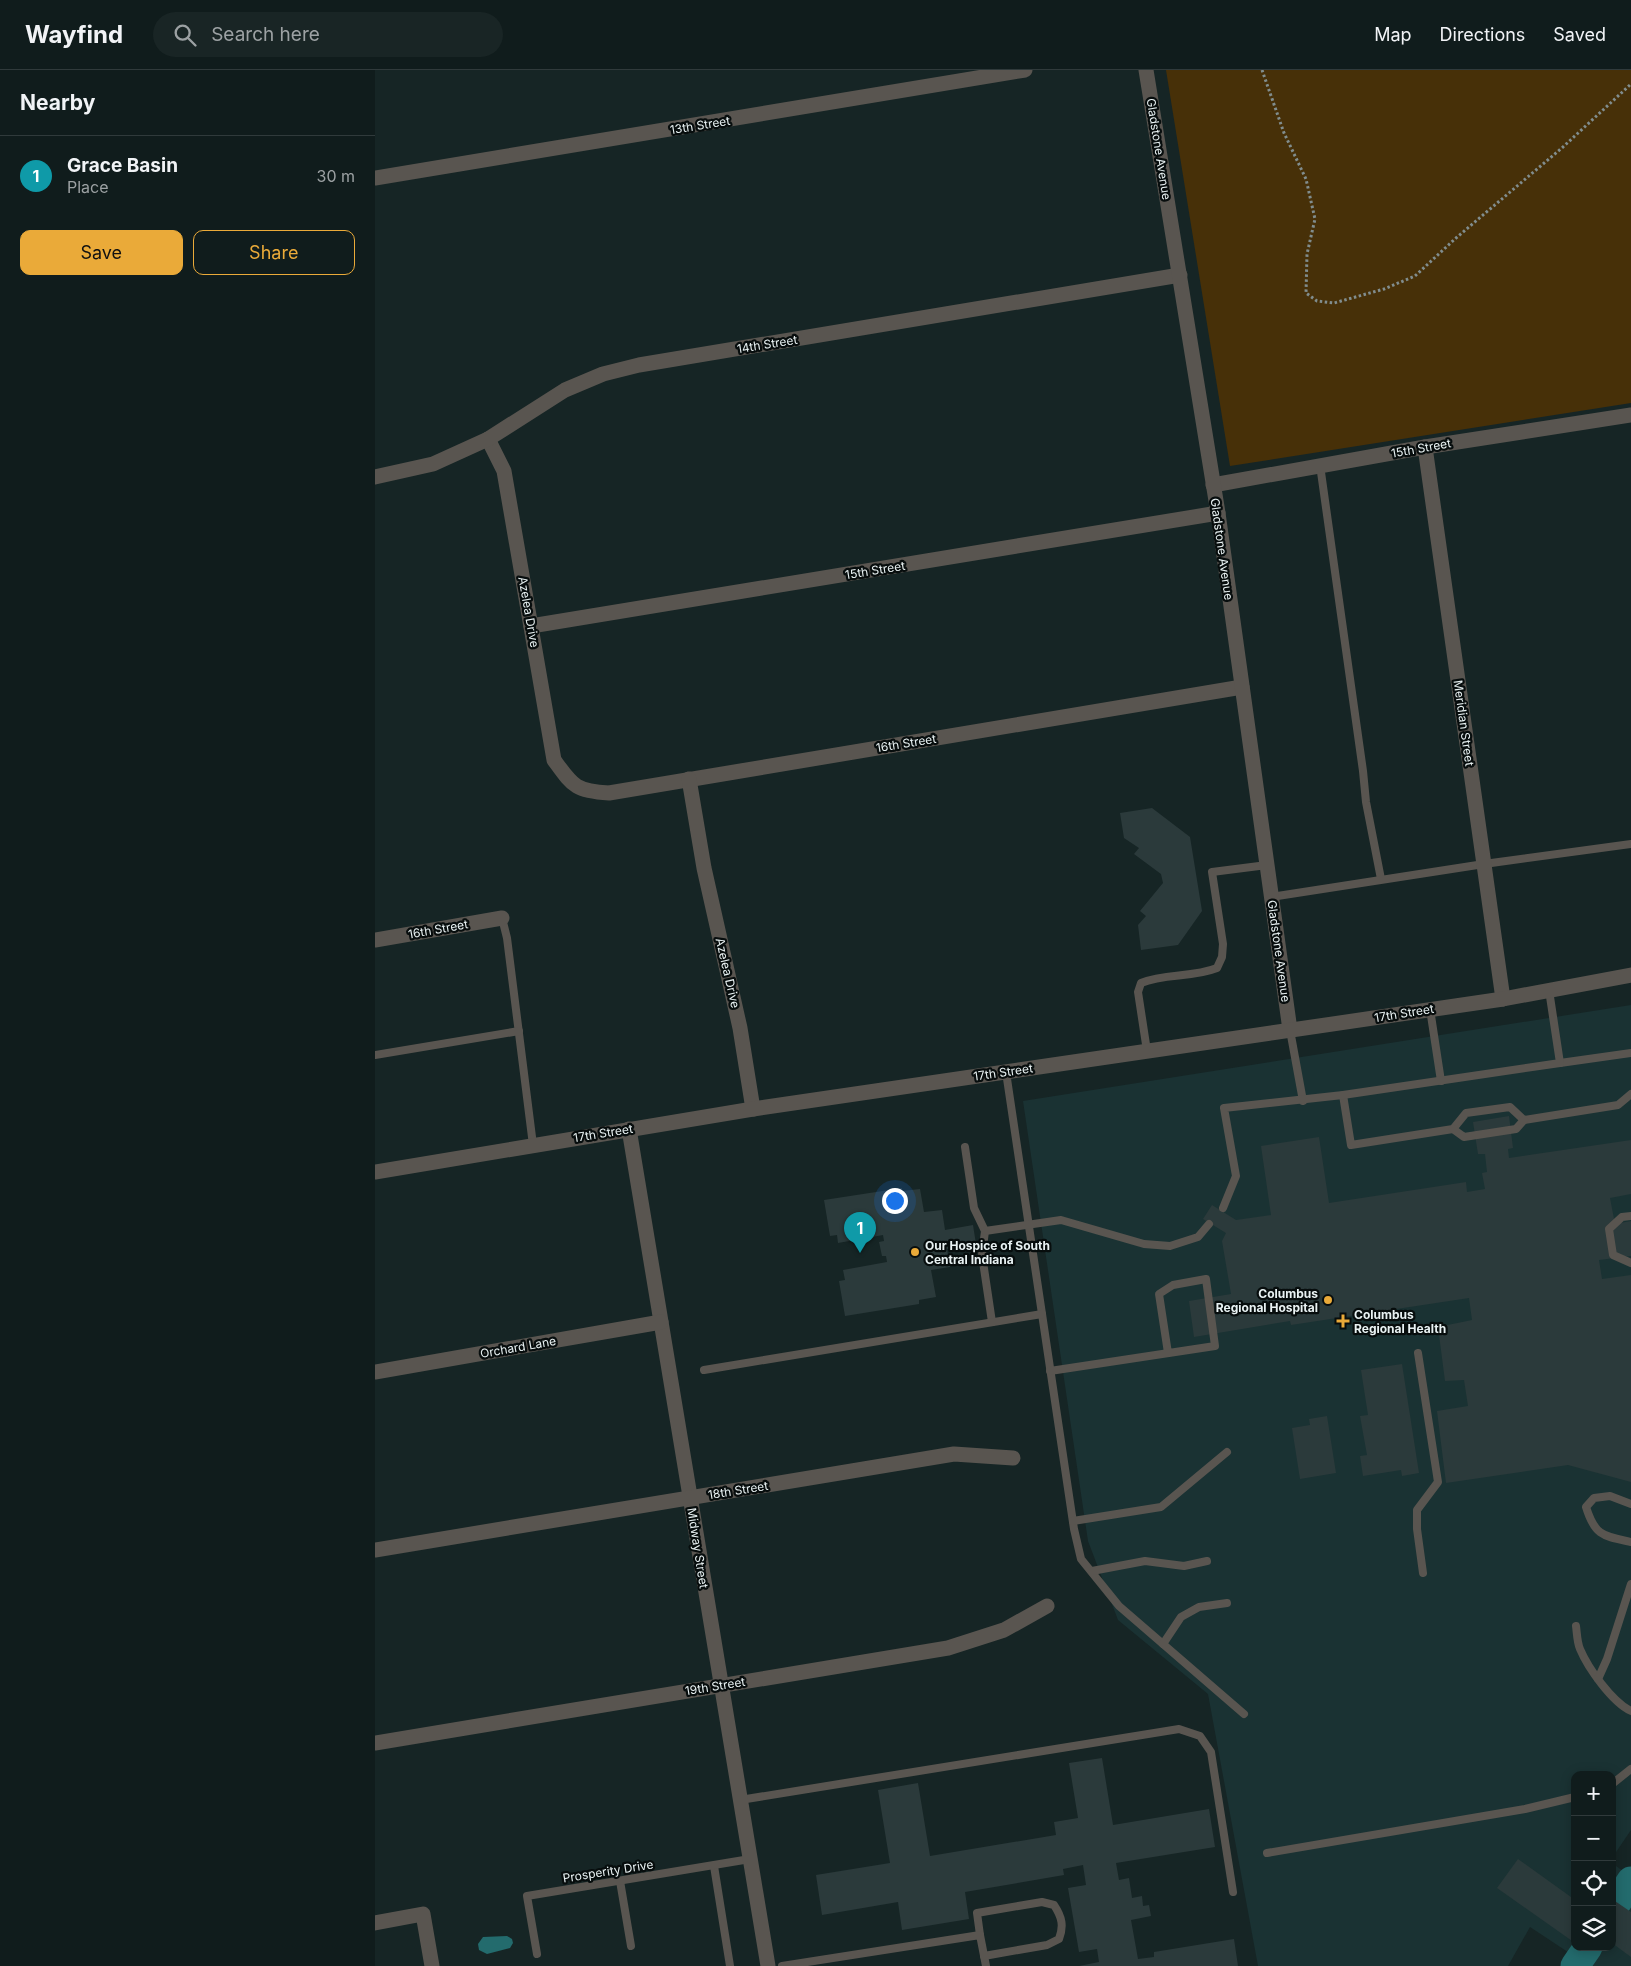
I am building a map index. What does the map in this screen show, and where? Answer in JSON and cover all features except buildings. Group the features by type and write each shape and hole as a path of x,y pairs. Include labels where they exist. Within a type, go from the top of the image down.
{"street":[{"name":"13th Street","path":"375,178 1025,70"},
{"name":"Gladstone Avenue","path":"1146,70 1218,513 1290,1030"},
{"name":"14th Street","path":"375,477 433,464 489,439 565,390 603,374 639,365 1180,275"},
{"name":"15th Street","path":"1213,484 1425,447 1631,415"},
{"name":"Azelea Drive","path":"489,439 504,472 554,760 571,783"},
{"name":"Meridian Street","path":"1425,447 1503,999"},
{"name":"15th Street","path":"531,626 1218,513"},
{"name":"16th Street","path":"571,783 588,792 609,793 1242,687"},
{"name":"Azelea Drive","path":"689,779 704,868 740,1028 753,1108"},
{"name":"16th Street","path":"375,940 501,918"},
{"name":"17th Street","path":"375,1172 753,1108 1503,999 1631,975"},
{"name":"Midway Street","path":"629,1129 768,1966"},
{"name":"Orchard Lane","path":"375,1372 661,1322"},
{"name":"18th Street","path":"375,1550 954,1454 1013,1458"},
{"name":"19th Street","path":"375,1743 948,1648 1004,1630 1047,1606"},
{"path":"375,1923 423,1914 432,1966"}],"lane":[{"path":"1320,466 1366,802 1381,879"},
{"path":"1271,896 1631,844"},
{"path":"1147,1051 1138,992 1141,984 1154,978 1204,973 1217,968 1222,957 1223,944 1212,872 1267,865"},
{"path":"501,918 507,938 533,1145"},
{"path":"1549,990 1560,1063"},
{"path":"1429,1009 1441,1081"},
{"path":"1290,1030 1303,1101"},
{"path":"375,1055 519,1031"},
{"path":"1223,1208 1236,1176 1224,1108 1343,1096 1631,1053"},
{"path":"1005,1072 1073,1520 1081,1559 1119,1606 1244,1714"},
{"path":"1453,1129 1464,1137 1516,1129 1524,1120 1618,1105 1631,1094"},
{"path":"1343,1096 1351,1144 1453,1129 1466,1114 1510,1107 1524,1120"},
{"path":"965,1147 974,1208 985,1231 982,1255 992,1322"},
{"path":"1631,1216 1622,1217 1609,1229 1613,1255 1631,1263"},
{"path":"985,1231 1061,1220 1144,1244 1170,1246 1198,1237 1209,1224"},
{"path":"1051,1371 1215,1346 1206,1279 1173,1285 1159,1294 1168,1353"},
{"path":"704,1370 1042,1314"},
{"path":"1418,1353 1438,1482 1417,1510 1417,1529 1423,1573"},
{"path":"1073,1520 1161,1507 1227,1452"},
{"path":"1631,1504 1610,1496 1594,1498 1586,1507 1592,1525 1605,1536 1631,1542"},
{"path":"1092,1571 1145,1561 1184,1566 1207,1561"},
{"path":"1598,1679 1607,1659 1631,1584"},
{"path":"1163,1644 1181,1617 1199,1607 1227,1602"},
{"path":"1577,1626 1579,1647 1592,1673 1623,1708 1631,1711"},
{"path":"740,1800 1179,1729 1200,1736 1211,1752 1233,1892"},
{"path":"1616,1781 1631,1769"},
{"path":"1267,1853 1525,1809 1571,1798"},
{"name":"Prosperity Drive","path":"537,1954 527,1896 750,1859"},
{"path":"714,1866 730,1966"},
{"path":"620,1881 631,1946"},
{"path":"984,1956 1047,1945 1059,1939 1063,1928 1061,1915 1054,1905 1042,1902 977,1913 980,1935 984,1956 986,1966"},
{"path":"782,1966 980,1935"}],"path":[{"path":"1262,70 1283,133 1306,179 1315,219 1307,254 1306,292 1317,301 1334,303 1385,289 1415,276 1456,238 1563,147 1631,84"}],"shaded area":[{"path":"1166,70 1631,70 1631,403 1230,466"},
{"name":"Columbus Regional Health","path":"1631,1005 1631,1830 1616,1852 1616,1771 1571,1771 1571,1951 1616,1951 1616,1866 1631,1877 1631,1966 1589,1966 1530,1927 1508,1966 1258,1966 1208,1694 1118,1620 1088,1541 1023,1101"}],"water":[{"path":"507,1936 512,1939 513,1943 510,1948 487,1954 479,1950 478,1944 483,1937"}],"waterway":[{"path":"1615,1906 1631,1881"},
{"path":"1575,1966 1585,1951"}],"place":[{"name":"Our Hospice of South Central Indiana","path":"915,1252"},
{"name":"Grace Basin","path":"860,1253"},
{"name":"Columbus Regional Hospital","path":"1328,1300"},
{"name":"Columbus Regional Health","path":"1343,1321"}]}
